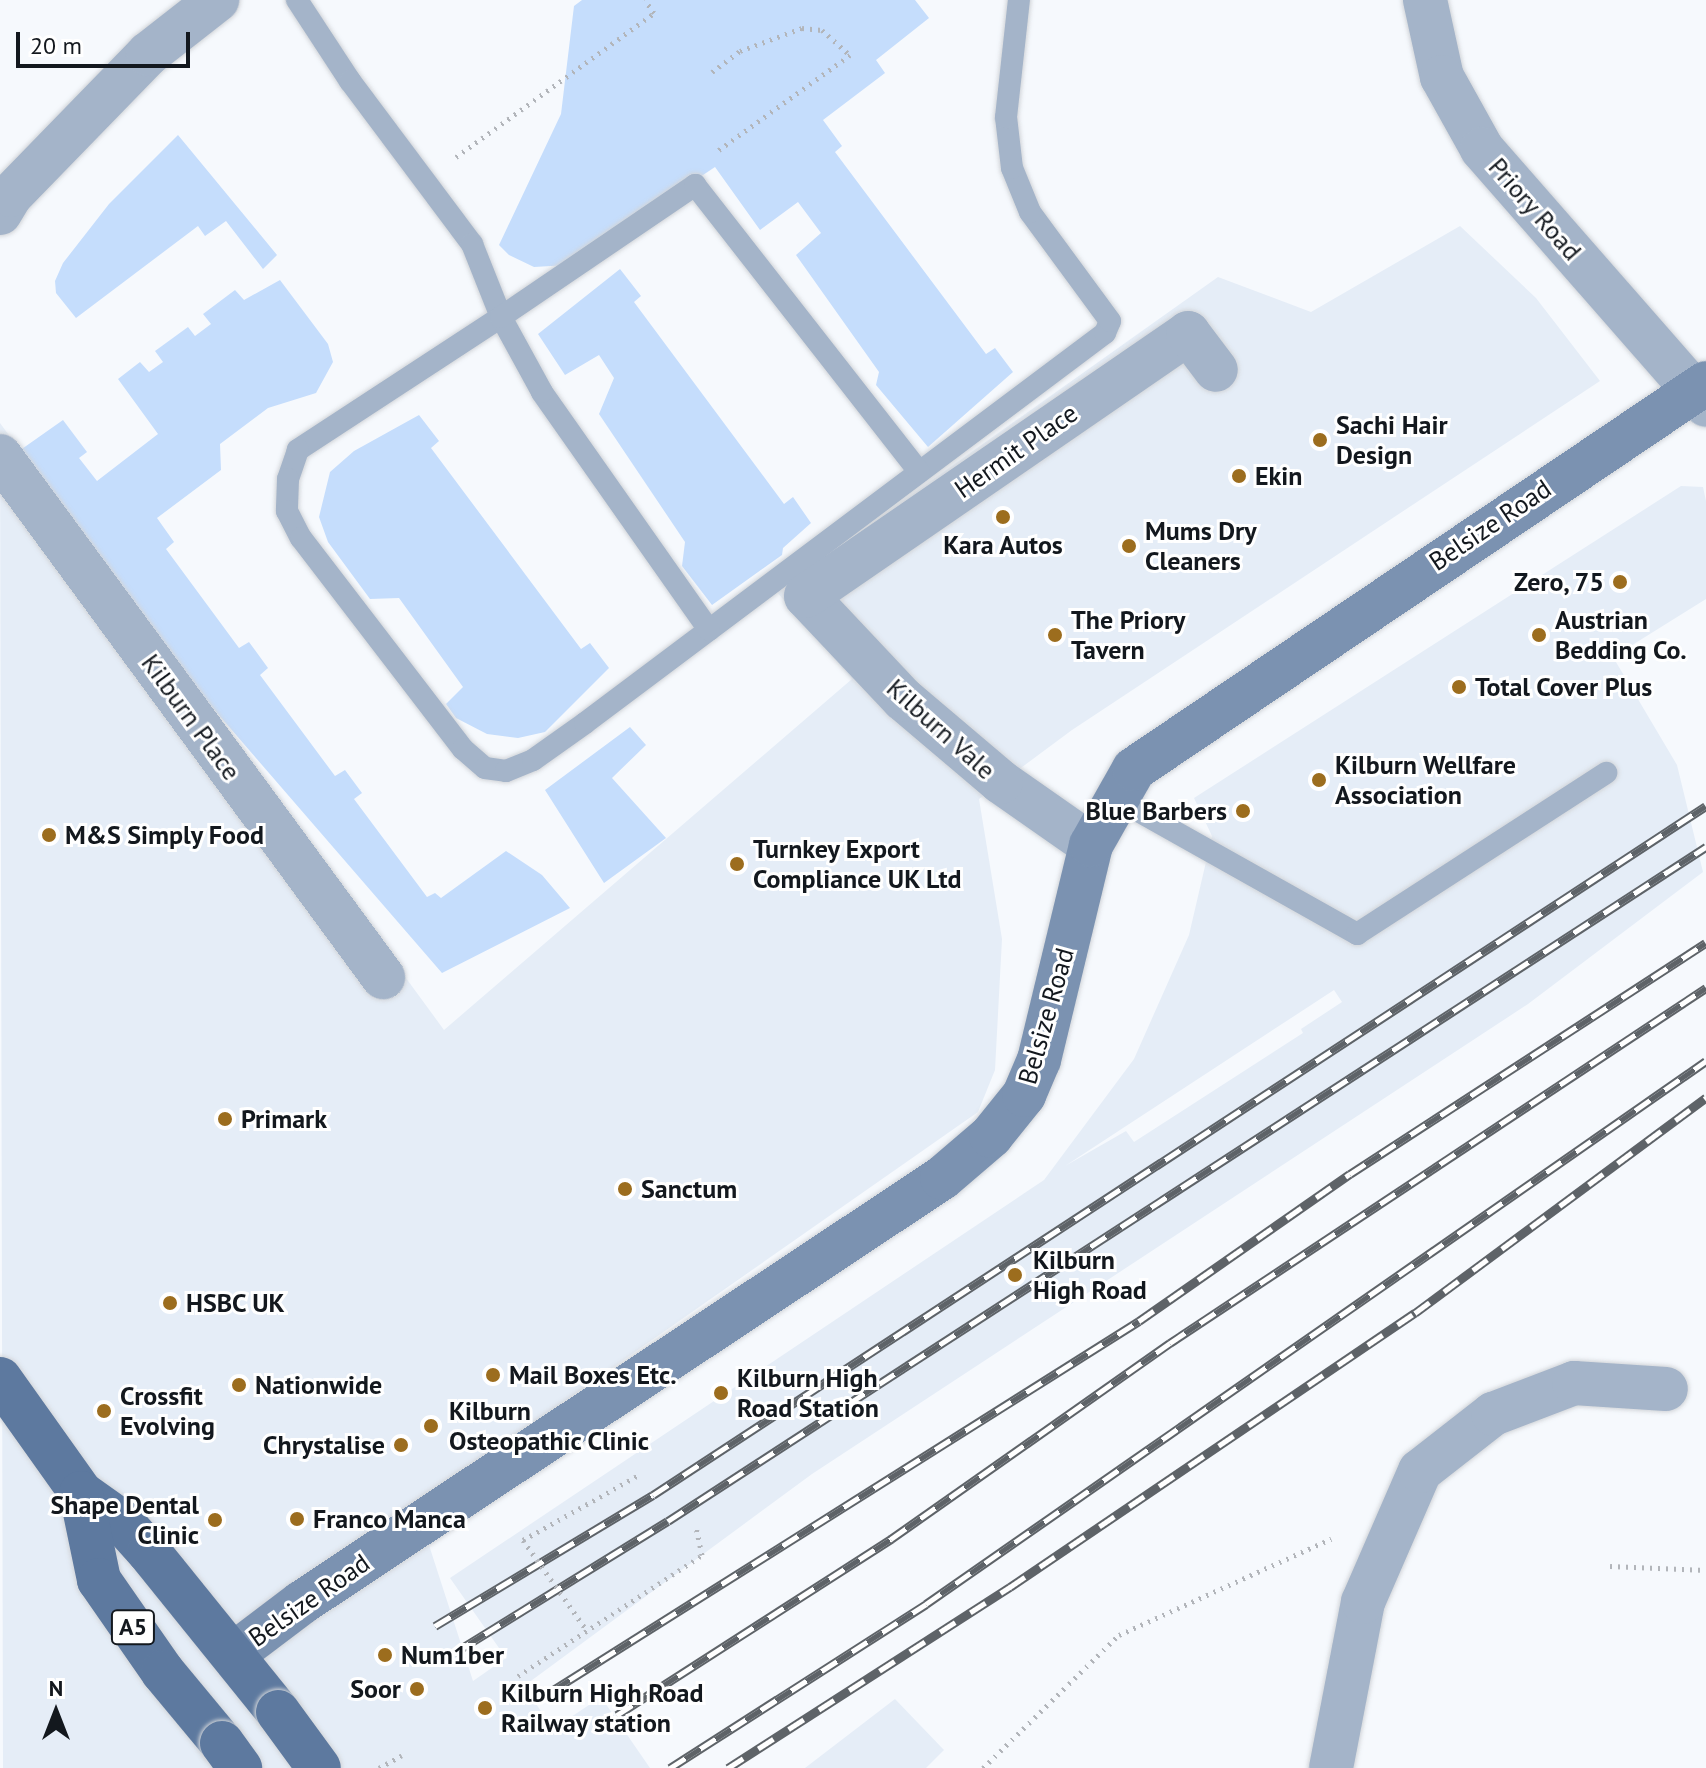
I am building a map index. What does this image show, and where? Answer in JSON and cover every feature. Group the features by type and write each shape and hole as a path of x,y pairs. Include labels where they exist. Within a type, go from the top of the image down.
{"main road":[{"name":"Belsize Road","path":"235,1653 301,1603 942,1178 991,1136 1024,1095 1039,1060 1091,845 1134,769 1183,731 1702,393"},
{"name":"A5","path":"0,1379 81,1493 122,1522 235,1653 319,1768"},
{"name":"A5","path":"81,1493 99,1580 163,1672 231,1756"},
{"path":"231,1756 221,1679 235,1653"}],"street":[{"path":"0,213 11,195 148,54 217,0"},
{"name":"Priory Road","path":"1425,0 1442,77 1482,149 1702,393"},
{"name":"Hermit Place","path":"806,596 1188,333 1216,370"},
{"name":"Kilburn Place","path":"0,456 383,977"},
{"name":"Kilburn Vale","path":"806,596 914,708 1001,782 1091,845"},
{"path":"1331,1768 1363,1602 1392,1525 1420,1471 1493,1414 1574,1383 1666,1389"}],"lane":[{"path":"297,0 423,181 472,244 501,317 542,392 709,630"},
{"path":"919,472 695,185 298,450 288,479 287,511 301,538 463,749 485,768 506,771 533,760 709,630 1105,333 1110,321 1030,212 1012,168 1006,117 1019,0"},
{"path":"1115,798 1357,934 1606,773"}],"path":[{"path":"423,181 654,13 645,0"},
{"path":"695,185 705,160 850,55 822,30 802,28 740,51 712,72"},
{"path":"585,1628 523,1540 639,1475"},
{"path":"984,1767 1119,1635 1329,1540 1392,1525"},
{"path":"518,1676 585,1628 702,1555 696,1527"},
{"path":"1610,1566 1706,1570"},
{"path":"379,1768 402,1755"}],"shaded area":[{"path":"582,0 915,0 929,18 876,60 885,73 823,120 842,146 835,152 986,354 995,348 1013,372 928,447 876,385 879,372 796,255 821,233 798,202 760,230 715,167 568,265 534,267 509,255 499,245 561,114 574,6"},
{"path":"178,135 277,255 263,269 226,221 205,236 198,226 76,318 56,293 55,281 63,263 109,204"},
{"path":"1460,226 1536,298 1600,381 1072,730 979,799 1002,939 995,1070 978,1112 416,1505 473,1681 506,1658 450,1578 1044,1180 1134,1059 1189,935 1212,836 1194,798 1681,486 1703,487 1706,501 1706,599 1613,657 1677,765 1703,872 1528,1004 812,1474 524,1686 553,1729 601,1697 650,1768 3,1768 0,423 444,1030 852,679 776,591 1218,277 1311,312","holes":["1334,990 1342,1002 1301,1029 1303,1033 1134,1142 1126,1131 1065,1166"]},
{"path":"620,269 641,296 634,302 784,504 793,497 811,523 783,548 782,555 712,605 682,566 685,542 599,414 614,378 599,355 565,375 538,334"},
{"path":"280,280 328,344 333,362 316,393 268,408 220,444 221,470 157,518 174,542 166,549 239,648 249,642 268,668 260,675 335,776 345,770 362,793 354,799 427,897 435,893 441,898 506,851 542,875 570,908 442,973 12,476 19,451 63,420 87,452 79,458 97,481 158,434 118,379 140,362 149,372 163,362 155,351 188,327 195,336 211,324 203,314 235,290 244,300"},
{"path":"419,415 439,441 431,448 581,649 590,643 609,668 545,732 518,738 487,734 456,718 446,704 463,687 399,598 370,599 328,542 319,517 330,472 354,451"},
{"path":"630,727 646,745 612,778 666,838 604,883 545,790"},
{"path":"895,1699 944,1750 926,1768 805,1768"}],"railway":[{"path":"435,1626 653,1495 1706,806"},
{"path":"454,1653 668,1521 1706,847"},
{"path":"539,1699 1139,1321 1350,1174 1706,943"},
{"path":"617,1715 891,1539 1170,1343 1706,988"},
{"path":"670,1768 926,1604 1706,1061"},
{"path":"728,1768 1010,1587 1415,1313 1706,1098"}],"place":[{"name":"Sachi Hair Design","path":"1320,440"},
{"name":"Ekin","path":"1239,476"},
{"name":"Kara Autos","path":"1003,517"},
{"name":"Mums Dry Cleaners","path":"1129,546"},
{"name":"Zero, 75","path":"1620,582"},
{"name":"The Priory Tavern","path":"1055,635"},
{"name":"Austrian Bedding Co.","path":"1539,635"},
{"name":"Total Cover Plus","path":"1459,687"},
{"name":"Kilburn Wellfare Association","path":"1319,780"},
{"name":"Blue Barbers","path":"1243,811"},
{"name":"M&S Simply Food","path":"49,835"},
{"name":"Turnkey Export Compliance UK Ltd","path":"737,864"},
{"name":"Primark","path":"225,1119"},
{"name":"Sanctum","path":"625,1189"},
{"name":"Kilburn High Road","path":"1015,1275"},
{"name":"HSBC UK","path":"170,1303"},
{"name":"Mail Boxes Etc.","path":"493,1375"},
{"name":"Nationwide","path":"239,1385"},
{"name":"Kilburn High Road Station","path":"721,1393"},
{"name":"Crossfit Evolving","path":"104,1411"},
{"name":"Kilburn Osteopathic Clinic","path":"431,1426"},
{"name":"Chrystalise","path":"401,1445"},
{"name":"Franco Manca","path":"297,1519"},
{"name":"Shape Dental Clinic","path":"215,1520"},
{"name":"Num1ber","path":"385,1655"},
{"name":"Soor","path":"417,1689"},
{"name":"Kilburn High Road Railway station","path":"485,1708"}]}
